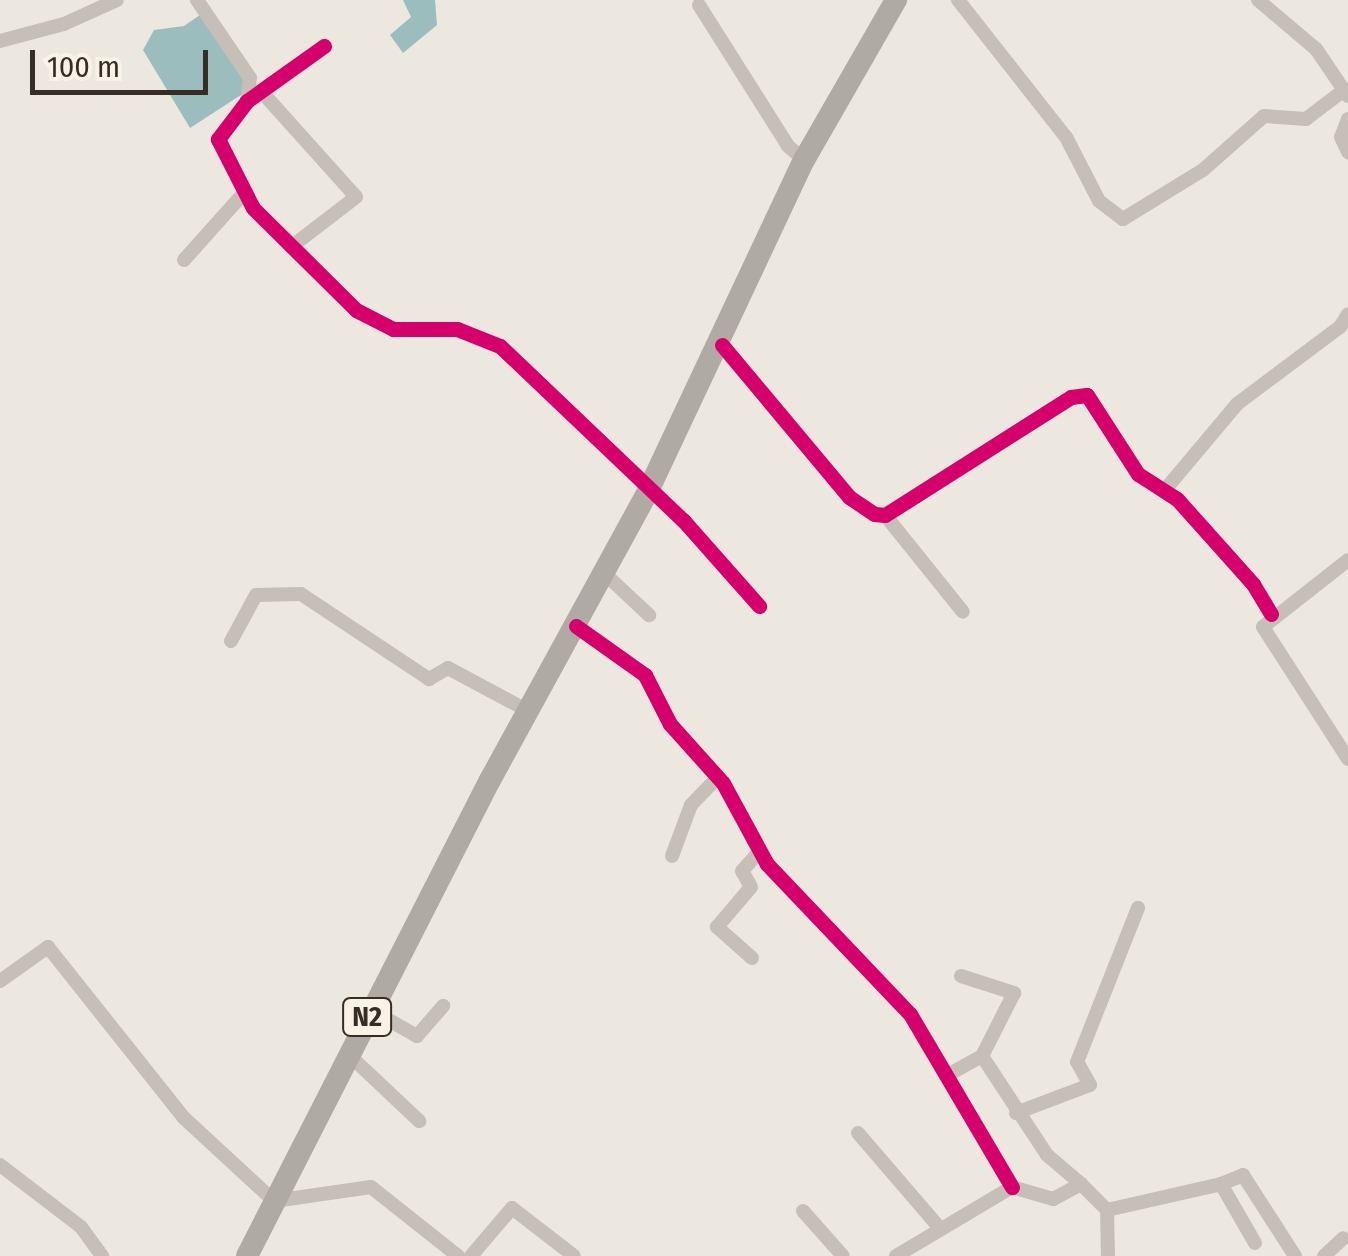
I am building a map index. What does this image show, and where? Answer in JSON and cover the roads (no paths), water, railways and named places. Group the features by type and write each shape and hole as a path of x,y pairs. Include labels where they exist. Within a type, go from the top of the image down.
{"highway":[{"name":"N2","path":"247,1256 490,780 649,489 722,345 804,160 896,0"}],"street":[{"path":"0,41 64,24 117,0"},
{"path":"197,0 250,78 247,101"},
{"path":"958,0 1066,136 1099,201 1123,219 1203,170 1264,116 1306,118 1346,93 1316,48 1258,0"},
{"path":"699,5 788,146 804,160"},
{"path":"324,46 247,101 218,140 244,193 291,247 356,310 393,329 457,329 500,346 649,489 759,606"},
{"path":"261,91 356,197 291,247"},
{"path":"1348,119 1341,136 1348,152"},
{"path":"184,260 244,193"},
{"path":"1164,491 1237,404 1345,323"},
{"path":"722,345 848,497 885,515 963,612"},
{"path":"885,515 1071,396 1087,395 1138,474 1164,491 1254,584 1272,614"},
{"path":"1348,560 1272,614 1263,627 1267,641 1348,759"},
{"path":"604,572 649,615"},
{"path":"231,641 256,595 301,594 429,678 448,668 525,722"},
{"path":"576,626 644,675 670,724 718,777 760,851 834,941 910,1014 1012,1187"},
{"path":"672,856 692,805 718,777"},
{"path":"752,958 717,927 752,887 742,871 760,851"},
{"path":"1016,1113 1090,1085 1077,1062 1138,908"},
{"path":"0,981 48,947 183,1118 274,1202 371,1187 458,1256"},
{"path":"946,1076 982,1056 1014,994 961,976"},
{"path":"370,1010 417,1036 443,1006"},
{"path":"348,1054 420,1121"},
{"path":"982,1056 1016,1113 1107,1210 1108,1256"},
{"path":"858,1132 938,1226"},
{"path":"0,1165 81,1228 102,1256"},
{"path":"1107,1210 1221,1184 1243,1175 1295,1256"},
{"path":"896,1256 938,1226 1012,1187 1035,1188 1053,1199 1081,1184"},
{"path":"1221,1184 1255,1243"},
{"path":"471,1256 512,1208 574,1256"},
{"path":"802,1211 843,1256"},
{"path":"1325,1256 1342,1238"}],"water":[{"path":"403,0 435,0 437,25 403,53 390,35 411,17"},
{"path":"200,15 245,79 244,93 190,128 143,50 154,30 184,26"}]}
